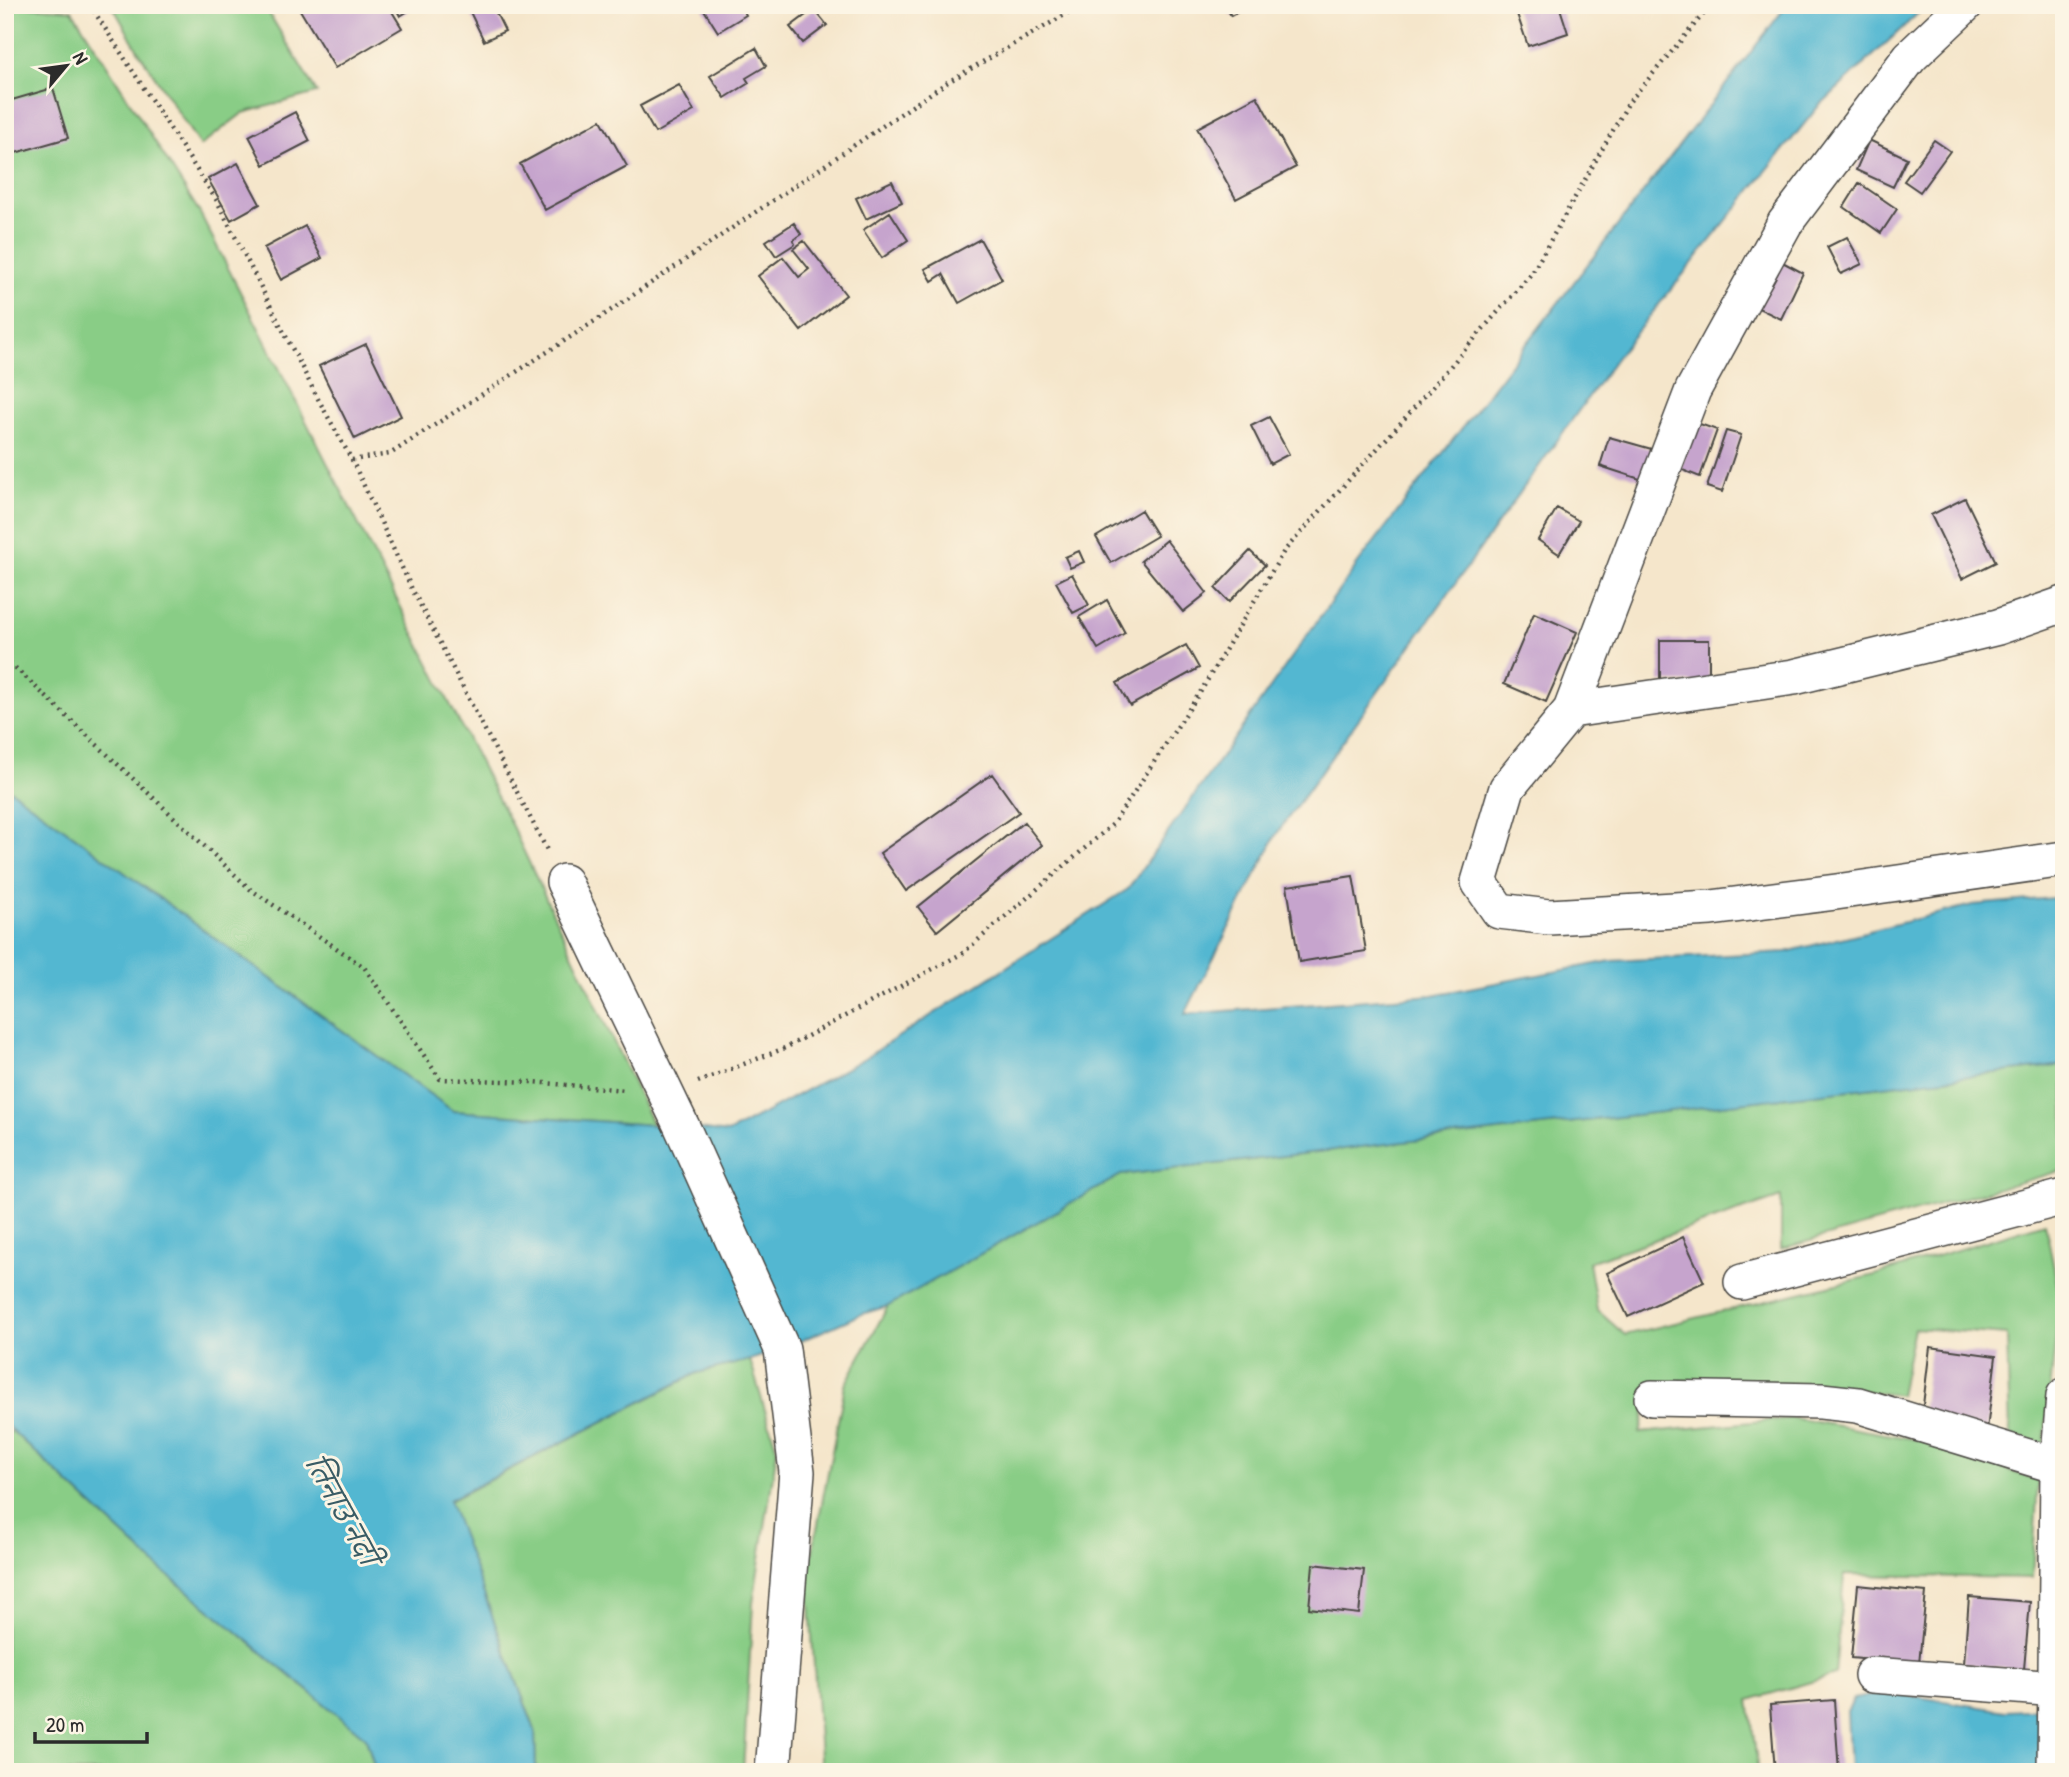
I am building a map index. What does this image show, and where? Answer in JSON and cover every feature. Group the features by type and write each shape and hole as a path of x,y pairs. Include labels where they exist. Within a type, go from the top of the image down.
{"street":[{"path":"1965,5 1910,57 1785,223 1693,390 1571,710 1507,788 1479,882 1499,911 1549,917 1711,908 2064,859"},
{"path":"1571,710 1794,677 1998,628 2064,604"},
{"path":"564,882 666,1094 782,1349 797,1472 773,1772"},
{"path":"1742,1282 2064,1197"},
{"path":"2055,1772 2064,1396"},
{"path":"1652,1398 1821,1401 1858,1405 2061,1467"},
{"path":"1872,1675 2057,1689"}],"path":[{"path":"90,5 216,201 352,460 412,589 564,882"},
{"path":"352,460 390,454 598,319 946,83 1083,5"},
{"path":"5,658 250,889 364,967 440,1079 533,1082 666,1094 785,1048 963,953 1113,824 1201,691 1284,551 1532,274 1629,102 1711,5"}],"green space":[{"path":"5,5 72,10 200,213 510,822 653,1125 453,1111 5,786"},
{"path":"112,5 264,5 317,93 243,113 200,146"},
{"path":"2064,1065 2064,1170 1781,1249 1781,1197 1589,1262 1597,1310 1625,1335 1875,1275 2045,1223 2060,1299 2044,1444 2010,1435 2007,1335 1914,1328 1900,1395 1717,1378 1651,1385 1640,1433 1793,1418 1931,1442 2038,1481 2032,1578 1844,1575 1835,1675 1749,1700 1758,1772 821,1772 808,1575 845,1385 888,1306 1121,1175"},
{"path":"750,1360 777,1450 753,1603 743,1772 536,1772 535,1730 449,1501 697,1373"},
{"path":"12,1431 156,1565 366,1738 376,1772 5,1772 5,1435"}],"water":[{"name":"तिनाउ नदी","path":"1787,5 1927,5 1817,108 1619,354 1276,835 1185,1014 1433,995 1611,961 1786,952 1972,905 2064,897 2064,1065 1121,1175 888,1306 859,1315 782,1349 697,1373 449,1500 535,1731 536,1772 376,1772 366,1738 156,1565 5,1424 5,786 453,1111 682,1127 728,1133 865,1058 1128,889 1359,562"},
{"path":"1888,1692 2005,1711 2047,1709 2038,1742 2042,1772 1850,1772 1847,1711 1854,1699"}],"building":[{"path":"297,5 388,5 402,28 335,68"},
{"path":"394,5 418,5 400,16"},
{"path":"483,5 492,5 505,31 484,41 470,12"},
{"path":"701,5 740,5 746,15 718,32"},
{"path":"1225,5 1251,5 1231,16"},
{"path":"1522,5 1559,5 1568,33 1528,46 1515,8"},
{"path":"814,9 827,25 803,43 790,27"},
{"path":"756,48 766,66 746,78 749,83 725,98 710,76"},
{"path":"679,85 694,111 655,133 640,106"},
{"path":"53,88 68,138 5,156 5,102"},
{"path":"1257,96 1296,167 1236,199 1197,128"},
{"path":"295,112 310,141 264,165 249,136"},
{"path":"601,120 627,166 545,210 520,164"},
{"path":"1869,140 1907,158 1893,187 1856,170"},
{"path":"1934,140 1950,151 1920,192 1904,181"},
{"path":"238,163 260,204 231,220 208,179"},
{"path":"892,181 902,202 866,219 856,198"},
{"path":"1859,183 1897,209 1881,233 1844,207"},
{"path":"890,212 908,240 882,258 863,230"},
{"path":"794,223 801,234 793,240 795,244 776,256 766,241"},
{"path":"305,226 322,258 281,280 264,248"},
{"path":"1847,237 1862,264 1841,274 1827,247"},
{"path":"980,239 1002,279 959,303 943,274 932,281 925,269"},
{"path":"804,241 846,295 801,331 758,276 783,257 799,277 809,269 793,249"},
{"path":"1775,258 1803,273 1781,319 1752,305"},
{"path":"366,344 401,416 355,439 319,366"},
{"path":"1269,417 1289,454 1270,464 1251,426"},
{"path":"1697,423 1717,430 1700,477 1680,469"},
{"path":"1726,431 1741,435 1722,492 1707,487"},
{"path":"1609,437 1655,450 1646,481 1600,466"},
{"path":"1965,498 1996,562 1962,579 1931,515"},
{"path":"1557,508 1579,521 1559,554 1538,540"},
{"path":"1141,510 1157,536 1111,563 1096,537"},
{"path":"1166,540 1207,593 1183,612 1141,561"},
{"path":"1079,551 1084,562 1070,568 1065,557"},
{"path":"1250,551 1265,565 1229,602 1215,588"},
{"path":"1072,574 1089,605 1073,613 1056,582"},
{"path":"1107,600 1125,633 1098,649 1079,617"},
{"path":"1534,613 1577,632 1546,702 1504,684"},
{"path":"1660,640 1709,640 1709,683 1660,682"},
{"path":"1186,645 1199,668 1130,706 1117,683"},
{"path":"992,774 1019,812 906,891 880,853"},
{"path":"1024,822 1042,845 937,931 918,907"},
{"path":"1353,876 1366,951 1299,962 1287,886"},
{"path":"1683,1237 1704,1282 1628,1317 1607,1273"},
{"path":"1930,1347 1996,1356 1987,1430 1921,1422"},
{"path":"1313,1564 1364,1570 1359,1614 1309,1608"},
{"path":"1858,1585 1926,1592 1919,1664 1851,1658"},
{"path":"1969,1597 2030,1602 2024,1669 1964,1664"},
{"path":"1834,1700 1839,1772 1775,1772 1770,1705"}]}
